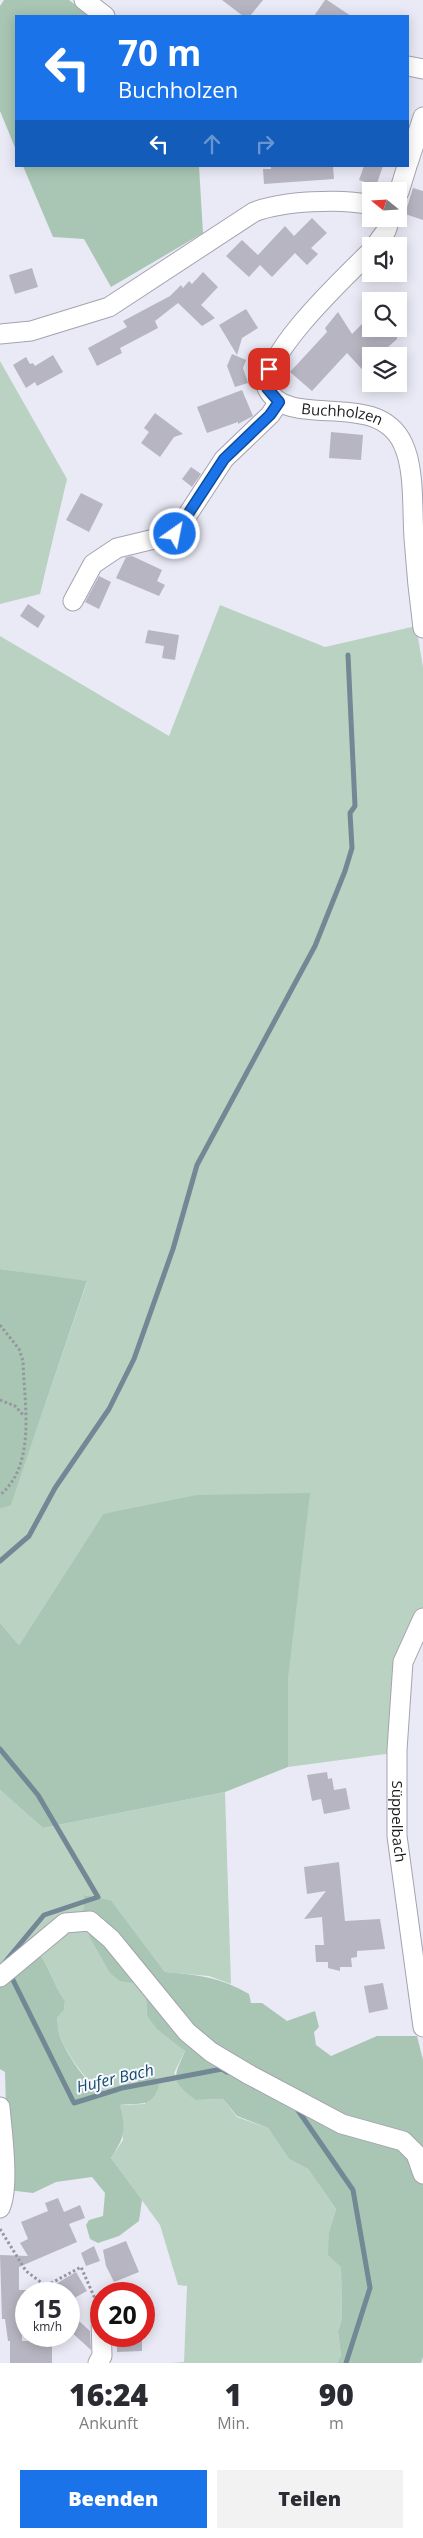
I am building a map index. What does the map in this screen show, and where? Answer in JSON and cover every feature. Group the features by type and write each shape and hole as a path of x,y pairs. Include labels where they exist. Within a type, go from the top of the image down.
{"street":[{"path":"84,0 105,15"},
{"path":"409,66 423,69"},
{"path":"409,159 423,117"},
{"path":"402,182 406,167"},
{"path":"0,334 31,331 109,307 254,212 269,206 342,201 362,204"},
{"path":"73,601 93,564 117,548 175,534 224,459 270,415 279,402 269,392 267,382 269,369 276,358 300,327 362,261"},
{"name":"Buchholzen","path":"279,402 298,408 370,415 389,425 399,436 409,467 418,593 423,628"},
{"name":"Süppelbach","path":"423,1618 403,1662 397,1750 397,1836 423,2027"},
{"path":"0,1977 65,1923 90,1922 111,1939 187,2032 211,2052 342,2124 403,2141 416,2154 423,2174"},
{"path":"0,2107 4,2176 3,2202 0,2208"},
{"path":"98,2363 102,2356 102,2347"}],"path":[{"path":"0,1325 20,1349 23,1361 25,1416 25,1440 18,1474 0,1496"},
{"path":"0,1400 15,1406 25,1416"},
{"path":"0,2229 26,2271 46,2286 81,2267 90,2286"}],"green space":[{"path":"4,0 69,0 89,15 15,15 15,148 0,111 0,6"},
{"path":"23,167 199,167 203,233 111,287 84,239 53,237"},
{"path":"0,361 67,479 40,594 0,604"},
{"path":"220,605 325,647 416,626 423,667 423,1609 393,1753 288,1767 288,1678 103,1514 19,1645 0,1623 0,1509 11,1504 87,1282 0,1269 0,636 169,736"},
{"path":"0,1269 87,1281 11,1505 0,1509"},
{"path":"310,1493 288,1678 288,1767 225,1792 43,1828 0,1790 0,1623 19,1645 103,1514 197,1495"},
{"path":"0,1790 43,1828 225,1792 231,1984 209,1976 165,1972 111,1900 84,1895 83,1914 0,1972"},
{"path":"84,1895 111,1900 165,1972 218,1980 238,1988 249,1994 251,2003 262,2003 287,2021 315,2011 319,2027 314,2032 316,2045 331,2056 377,2036 417,2036 423,2060 423,2357 421,2363 337,2363 341,2356 338,2332 342,2318 341,2267 328,2255 329,2232 336,2209 308,2169 289,2159 268,2128 237,2116 223,2099 196,2100 182,2088 178,2083 176,2074 185,2051 157,2029 147,2016 146,1998 140,1984 120,1981 110,1973 89,1936 90,1927 83,1914"},
{"path":"90,1927 140,1984 146,1998 147,2016 185,2051 174,2073 196,2100 223,2099 237,2117 268,2128 289,2159 308,2169 336,2209 329,2232 341,2267 342,2318 338,2332 341,2356 337,2363 171,2363 184,2362 187,2286 178,2285 160,2225 111,2158 123,2140 120,2105 145,2104 145,2075 127,2088 115,2092 97,2086 75,2064 59,2035 57,2018 64,2010 65,2001 37,1951 59,1931"},
{"path":"37,1951 65,2001 64,2010 57,2018 59,2035 69,2055 89,2081 106,2091 119,2092 131,2086 145,2075 154,2076 159,2086 152,2098 144,2103 120,2105 123,2133 111,2158 142,2200 139,2221 119,2236 98,2243 90,2239 86,2225 89,2220 103,2216 105,2193 92,2177 56,2182 33,2193 8,2190 5,2072 0,2069 0,1972"}],"building":[{"path":"222,0 263,0 251,15 242,15"},
{"path":"325,0 327,0 350,15 315,15"},
{"path":"271,167 333,167 334,179 264,184 263,169 271,169"},
{"path":"364,167 383,167 377,182 359,180"},
{"path":"413,188 423,191 423,220 408,215 408,204"},
{"path":"312,218 327,233 311,248 318,254 307,265 295,253 272,277 260,265 249,277 226,256 242,240 258,255 285,226 294,236"},
{"path":"32,268 38,287 15,294 9,275"},
{"path":"203,272 218,287 201,305 215,318 202,326 178,303 155,321 158,328 120,348 122,353 97,366 88,348 127,327 123,321 170,296 181,285 183,288 189,281 192,284"},
{"path":"246,309 258,328 242,338 237,355 219,325"},
{"path":"338,312 352,334 362,324 362,337 397,337 397,339 388,347 362,347 362,369 347,353 312,391 290,372 327,332 325,328"},
{"path":"232,354 246,360 243,368 248,383 235,387 227,366"},
{"path":"53,355 63,372 37,386 35,382 26,388 13,365 26,357 30,364 33,363 35,366"},
{"path":"242,390 253,416 238,424 238,422 207,433 197,407"},
{"path":"155,413 183,434 174,437 160,457 141,443 149,432 144,428"},
{"path":"331,432 363,435 361,460 329,458"},
{"path":"191,467 201,474 192,487 182,479"},
{"path":"81,493 103,504 89,532 66,520"},
{"path":"132,556 162,570 157,581 165,585 159,596 116,578 126,557"},
{"path":"99,576 111,582 99,609 85,602"},
{"path":"28,604 45,616 38,628 20,616"},
{"path":"148,630 179,635 175,660 162,658 164,646 145,643"},
{"path":"327,1772 328,1779 332,1778 334,1790 346,1788 350,1809 324,1814 321,1799 312,1801 307,1775"},
{"path":"339,1862 345,1921 380,1919 385,1949 357,1951 357,1957 351,1958 352,1967 340,1967 340,1971 328,1968 328,1962 316,1962 315,1945 324,1945 322,1917 304,1919 326,1891 307,1894 304,1867"},
{"path":"383,1983 388,2009 369,2013 364,1986"},
{"path":"58,2198 64,2212 80,2205 85,2218 69,2224 77,2242 19,2267 19,2282 15,2282 15,2347 52,2347 52,2363 10,2363 10,2341 8,2341 5,2319 2,2319 0,2255 28,2256 20,2243 28,2239 21,2222 48,2211 45,2203"},
{"path":"126,2241 139,2272 114,2282 106,2266 103,2250"},
{"path":"94,2246 100,2261 86,2266 81,2253"},
{"path":"76,2272 87,2291 80,2295 80,2282 59,2282"},
{"path":"80,2322 90,2331 91,2350 80,2340"},
{"path":"117,2347 142,2347 142,2351 117,2352"}],"waterway":[{"path":"0,1561 29,1536 55,1488 109,1409 134,1359 173,1249 197,1165 315,946 345,871 352,848 350,813 355,806 348,655"},
{"name":"Hufer Bach","path":"0,1749 38,1795 98,1897 44,1915 5,1962"},
{"name":"Hufer Bach","path":"10,1974 74,2103 122,2088 222,2069 227,2072"},
{"name":"Hufer Bach","path":"295,2106 353,2190 370,2288 346,2363"}],"route":[{"path":"175,534 224,459 270,415 279,402 267,388 269,369"}]}
